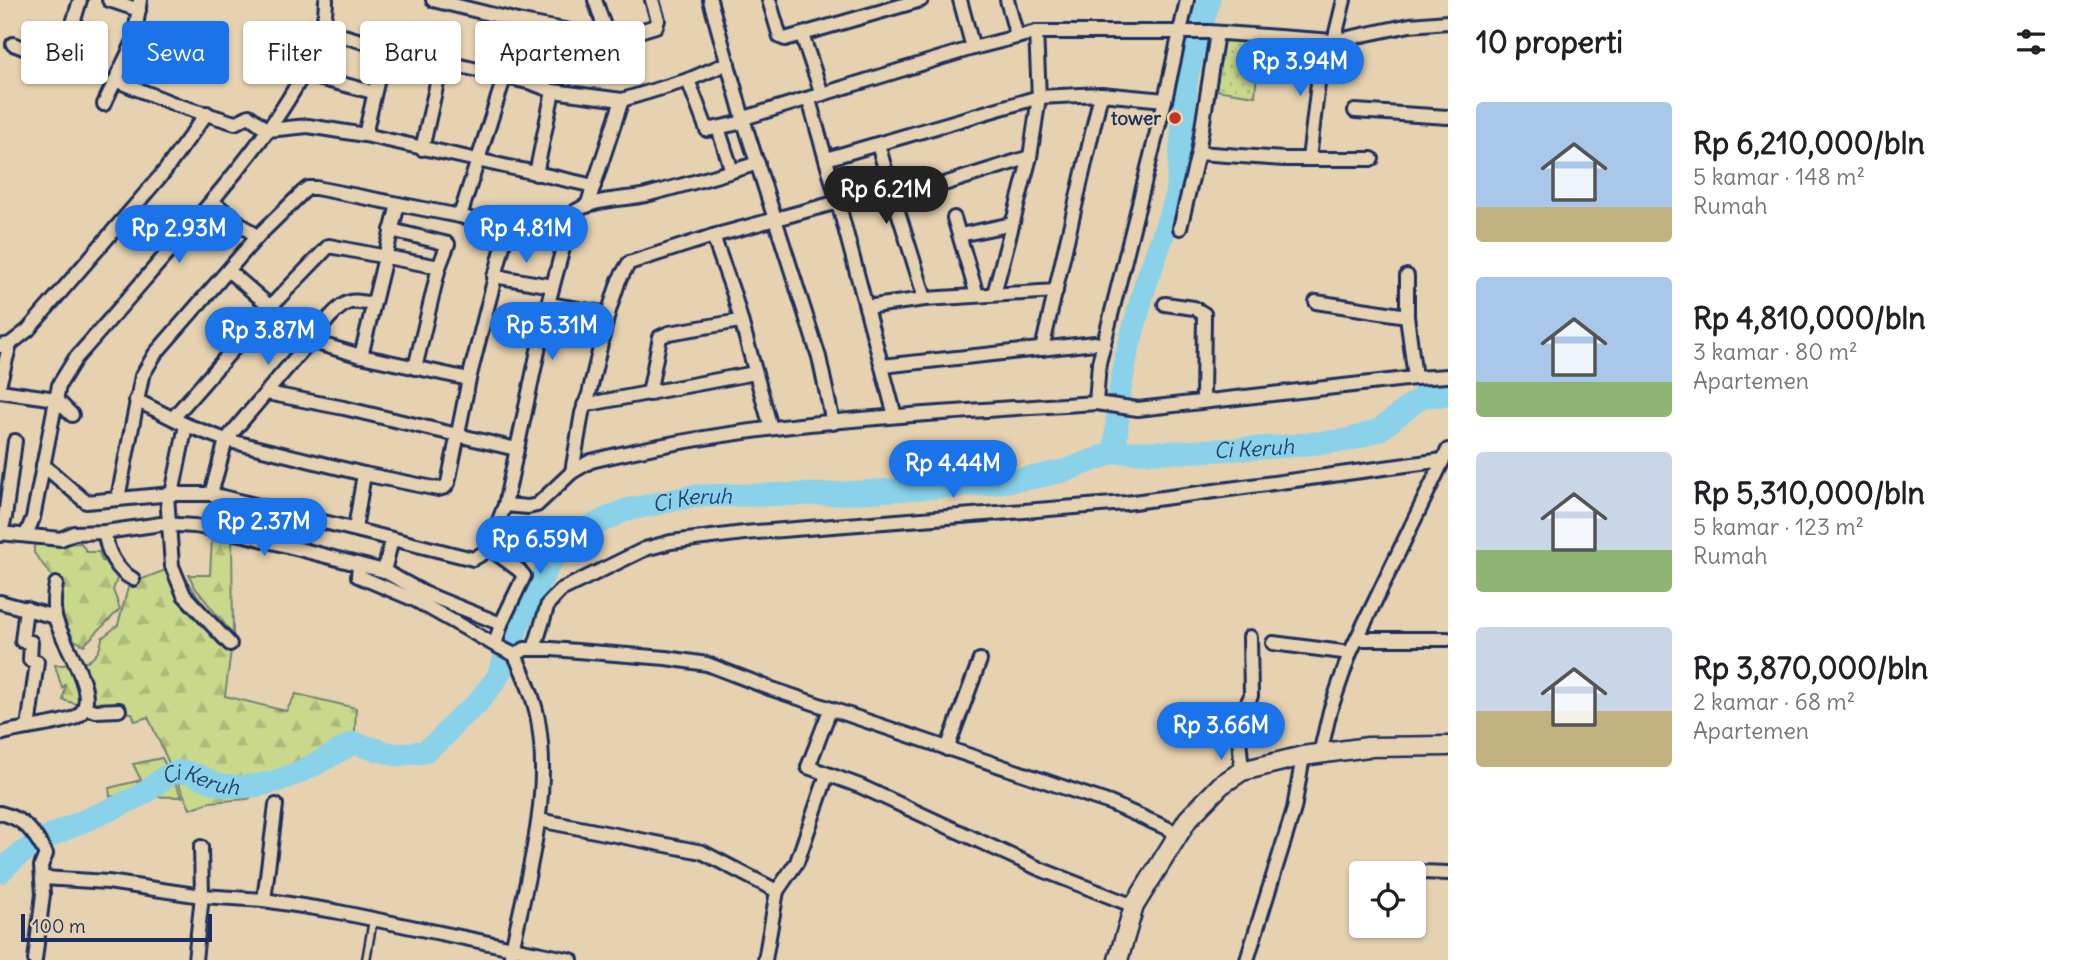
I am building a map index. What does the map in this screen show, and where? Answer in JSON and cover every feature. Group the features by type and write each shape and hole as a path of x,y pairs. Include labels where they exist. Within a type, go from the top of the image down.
{"main road":[{"path":"1118,960 1134,906 1178,833 1194,811 1221,785 1242,771 1312,755 1368,747 1448,746"}],"street":[{"path":"13,44 57,61 62,60 80,0"},
{"path":"104,104 134,41 140,5 109,0"},
{"path":"324,21 326,0"},
{"path":"433,0 518,21"},
{"path":"595,0 602,21"},
{"path":"645,29 656,26 658,20 652,0"},
{"path":"710,0 744,120 819,358 833,423"},
{"path":"769,0 780,37 785,39 921,0"},
{"path":"960,0 972,48"},
{"path":"1007,0 1017,37"},
{"path":"1310,159 1328,41 1344,0"},
{"path":"1102,403 1100,363 1165,100 1185,32 1183,1"},
{"path":"688,80 706,130 972,48 1036,32 1213,32 1328,41 1410,25 1448,22"},
{"path":"994,294 1030,157 1039,97 1036,32"},
{"path":"1180,228 1198,153 1213,32"},
{"path":"802,35 822,94"},
{"path":"529,84 553,91 622,100 688,80 728,63"},
{"path":"117,81 177,105 235,123 249,116 268,130 308,127 365,135 594,186"},
{"path":"26,535 33,519 59,385 75,359 213,202 268,130 296,84"},
{"path":"341,84 373,92"},
{"path":"365,135 375,84"},
{"path":"422,149 437,84"},
{"path":"460,216 503,84"},
{"path":"536,174 553,91"},
{"path":"826,159 1039,97 1101,94 1165,100"},
{"path":"1042,349 1101,94"},
{"path":"587,206 622,100"},
{"path":"809,100 895,416"},
{"path":"1355,111 1448,117"},
{"path":"0,382 5,345 28,330 164,172 207,113"},
{"path":"718,128 732,171"},
{"path":"878,144 925,299"},
{"path":"1198,153 1310,159 1373,159"},
{"path":"893,200 1030,157"},
{"path":"43,465 83,501 169,494 211,494 473,559 484,554 489,548 505,505 552,286 572,214 578,208 643,195 758,163"},
{"path":"118,498 136,400 142,376 155,354 257,237 309,188 460,216 507,230 445,487 364,474 226,440 186,425 136,400"},
{"path":"213,202 257,237"},
{"path":"572,472 584,405 592,383 608,314 619,281 629,262 838,202"},
{"path":"360,356 398,204"},
{"path":"954,218 977,295"},
{"path":"960,235 1012,224"},
{"path":"391,230 449,244 439,267 415,368"},
{"path":"713,236 771,428"},
{"path":"173,418 270,307 329,246 439,267"},
{"path":"229,271 310,341 360,356 469,379"},
{"path":"494,276 552,286"},
{"path":"1408,276 1407,316 1415,377"},
{"path":"866,307 925,299 1056,291"},
{"path":"211,494 226,440 310,341 341,305 355,300 373,304"},
{"path":"1316,302 1407,316"},
{"path":"548,304 608,314"},
{"path":"1165,304 1194,308 1205,314 1203,401"},
{"path":"649,394 660,337 669,333 740,321"},
{"path":"882,366 1095,343 1104,345"},
{"path":"584,405 755,373"},
{"path":"505,505 537,505 572,472 591,461 771,428 895,416 1102,403 1136,408 1415,377 1448,376"},
{"path":"0,391 56,399 72,415"},
{"path":"267,393 344,408 516,449"},
{"path":"186,425 169,494 168,531 172,566 184,595 230,644"},
{"path":"15,441 1,534 61,539 74,533 105,538 168,531 245,535 359,570 513,654 527,682 539,724 544,822 511,954"},
{"path":"1247,960 1312,755 1350,653 1445,455"},
{"path":"534,649 548,604 561,590 645,549 671,542 744,533 1126,503 1445,455"},
{"path":"355,529 364,474"},
{"path":"105,538 123,574 134,579"},
{"path":"384,571 392,539"},
{"path":"489,548 520,569 523,576 501,624 496,646"},
{"path":"359,570 384,571 424,593 501,624"},
{"path":"0,734 74,718 85,708 87,702 84,684 55,617 56,584"},
{"path":"0,602 55,617"},
{"path":"26,608 22,641 31,642 30,660 37,662 29,727"},
{"path":"1242,771 1238,727 1251,696 1250,637"},
{"path":"1358,639 1448,639"},
{"path":"1273,643 1350,653"},
{"path":"513,654 524,649 534,649 666,657 707,664 830,710 1110,803 1178,833"},
{"path":"947,750 980,660"},
{"path":"85,708 96,711 119,710"},
{"path":"830,710 808,767 860,786 1040,869 1134,906"},
{"path":"765,960 777,891 797,862 827,775"},
{"path":"264,900 276,804"},
{"path":"0,813 13,816 29,826 46,854 41,866 43,894 34,960"},
{"path":"544,822 702,852 777,891"},
{"path":"195,960 202,896 201,847"},
{"path":"1426,872 1448,873"},
{"path":"43,878 108,882 202,896 264,900 373,920 511,954 571,960"}],"lane":[{"path":"366,960 373,920"}],"green space":[{"path":"1220,37 1286,44 1283,76 1257,74 1255,96 1215,90"},
{"path":"232,537 233,635 194,586 189,575 210,575 212,538"},
{"path":"81,543 87,552 99,552 102,561 115,564 119,573 113,590 120,609 84,645 74,640 60,611 58,584 34,553 34,545"},
{"path":"176,566 232,643 225,696 286,711 296,694 356,708 354,754 279,779 248,799 210,802 190,809 148,717 135,721 132,713 84,713 80,705 63,700 65,685 62,688 55,665 80,664 97,654 102,638 118,625 129,584"},
{"path":"162,758 182,797 110,796 109,788 141,780 133,764"}],"waterway":[{"path":"1115,452 1119,395 1127,353 1145,286 1177,195 1187,76 1209,0"},
{"name":"Ci Keruh","path":"0,872 48,837 141,795 177,772 188,772 212,782 240,787 291,776 353,743 396,755 424,752 476,705 497,678 521,618 549,564 576,533 626,510 693,496 830,494 986,484 1067,470 1115,452 1181,452 1349,440 1379,430 1423,396 1448,395"}],"place":[{"name":"tower","path":"1175,118"}]}
